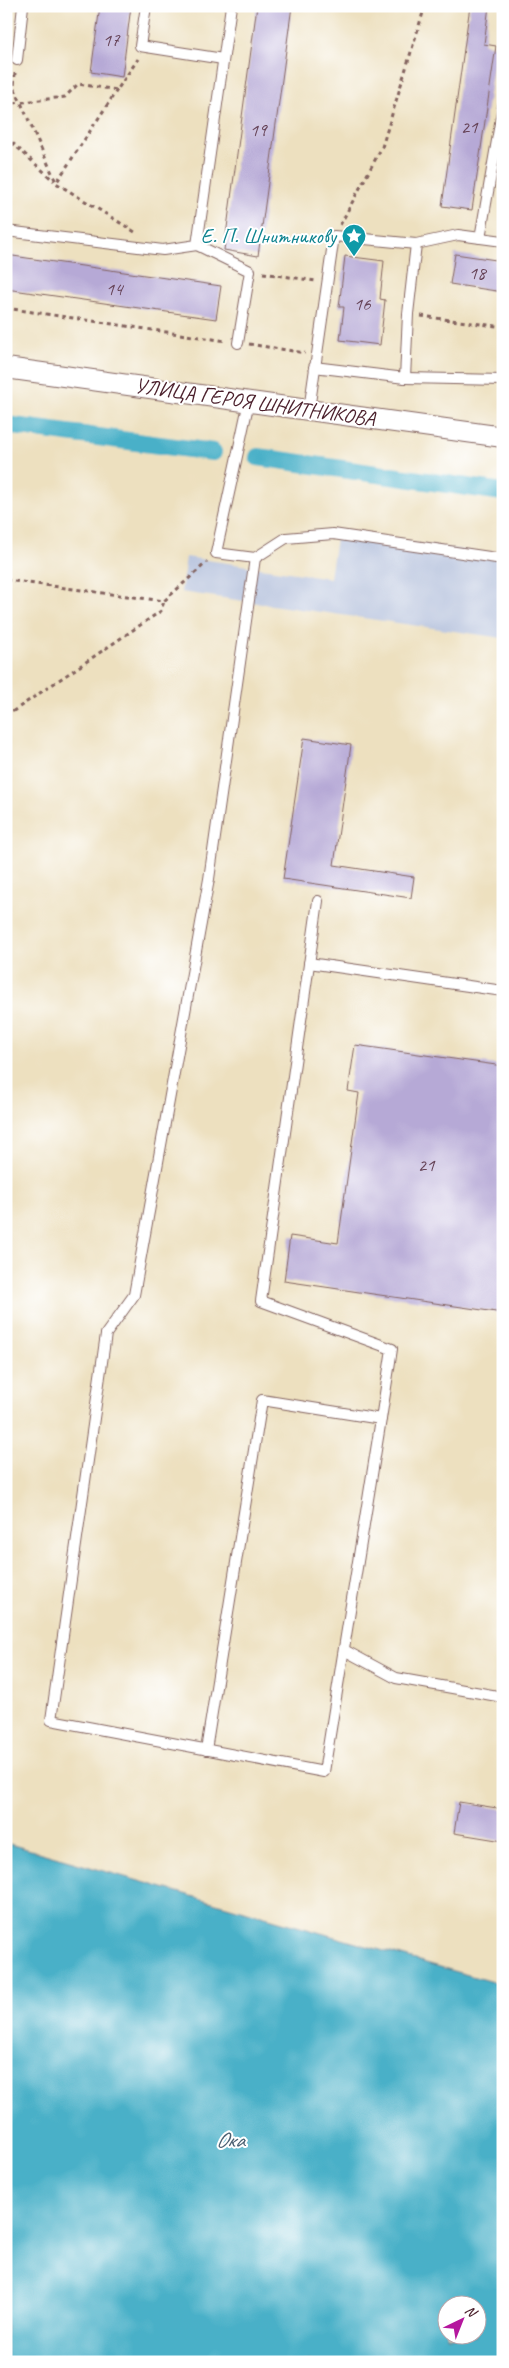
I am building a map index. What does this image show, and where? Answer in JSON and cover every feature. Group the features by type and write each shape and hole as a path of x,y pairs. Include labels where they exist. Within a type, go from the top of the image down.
{"street":[{"name":"УЛИЦА ГЕРОЯ ШНИТНИКОВА","path":"6,368 503,437"}],"lane":[{"path":"17,60 24,6"},
{"path":"146,6 140,46 223,59"},
{"path":"197,244 231,6"},
{"path":"480,238 503,106"},
{"path":"6,231 163,250 197,244 250,271 238,342"},
{"path":"309,410 334,236 416,244 458,235 503,241"},
{"path":"406,378 408,314 416,244"},
{"path":"314,367 406,378 503,380"},
{"path":"249,402 216,553 255,558 286,538 333,534 503,558"},
{"path":"255,558 209,880 134,1295 106,1334 51,1720 324,1772 392,1349 261,1301 318,900"},
{"path":"309,963 503,991"},
{"path":"206,1750 262,1400 381,1419"},
{"path":"344,1650 396,1678 503,1697"}],"path":[{"path":"334,236 369,175 382,147 424,6"},
{"path":"56,183 139,57 140,46"},
{"path":"17,60 14,87 56,183"},
{"path":"6,104 65,97 78,84 117,90"},
{"path":"6,87 14,87"},
{"path":"6,137 56,183 138,235"},
{"path":"250,271 327,283"},
{"path":"6,308 144,328"},
{"path":"408,314 503,327"},
{"path":"6,716 161,611 164,601 216,553"},
{"path":"6,580 164,601"}],"shaded area":[{"path":"337,532 503,556 503,638 181,592 186,557 330,578"}],"water":[{"name":"Ока","path":"6,1843 503,1985 503,2362 6,2362"}],"building":[{"path":"100,6 131,6 122,77 91,72"},
{"path":"257,6 292,6 258,256 224,250"},
{"path":"470,6 489,6 484,44 496,46 472,210 442,206"},
{"path":"455,254 503,261 503,292 450,284"},
{"path":"6,255 221,286 216,319 6,289"},
{"path":"345,256 384,261 380,299 385,300 380,345 340,340 344,307 339,307"},
{"path":"304,738 351,745 334,865 414,877 411,898 283,879"},
{"path":"355,1045 503,1066 503,1313 284,1281 290,1236 338,1243 359,1093 348,1091"},
{"path":"459,1802 503,1809 503,1841 454,1833"}],"waterway":[{"path":"6,425 213,452"},
{"path":"258,457 503,492"}],"place":[{"name":"Е. П. Шнитникову","path":"354,257"}]}
